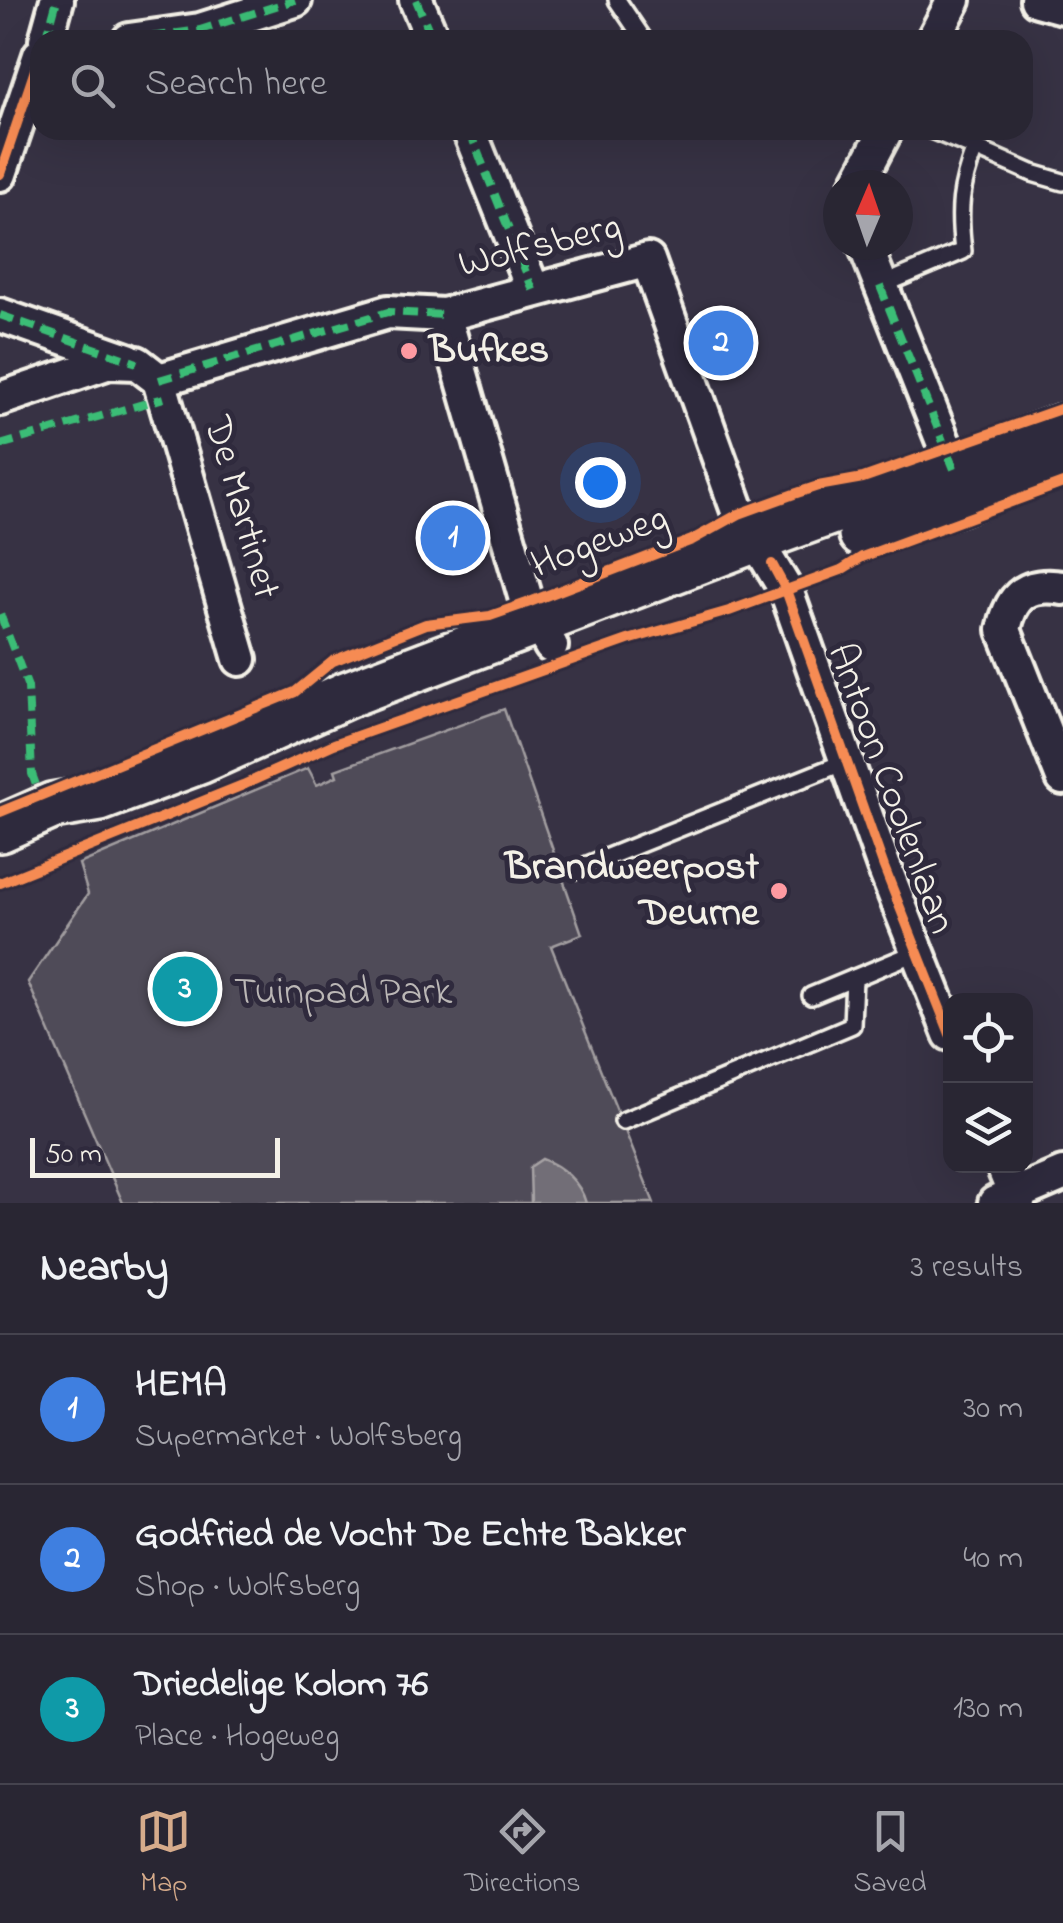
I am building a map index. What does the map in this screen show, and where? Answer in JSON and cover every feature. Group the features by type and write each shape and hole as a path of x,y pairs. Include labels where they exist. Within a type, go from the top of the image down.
{"street":[{"path":"200,30 296,0"},
{"path":"416,0 428,30"},
{"path":"938,30 954,0"},
{"path":"1037,0 1063,7"},
{"path":"0,174 30,94"},
{"path":"473,140 534,290"},
{"path":"865,170 881,140"},
{"name":"Wolfsberg","path":"544,634 527,603 444,315 648,260 738,511 764,551"},
{"path":"870,260 954,470"},
{"path":"0,398 110,362 148,372 388,312 444,315"},
{"path":"0,315 148,372"},
{"name":"De Martinet","path":"148,372 240,659"},
{"name":"Hogeweg","path":"0,830 52,806 100,798 245,742 451,688 544,634 698,586 764,551 1063,427"},
{"name":"Hogeweg","path":"764,551 959,502 1063,462"},
{"name":"Antoon Coolenlaan","path":"764,551 786,590 943,1017"},
{"path":"1063,588 1044,584 1023,592 1008,608 1004,630 1054,732 1063,778"},
{"name":"Hogeweg","path":"0,855 63,824 100,798"},
{"path":"1008,1192 1063,1174"}],"lane":[{"path":"617,0 637,30"},
{"path":"955,140 1063,182"},
{"path":"880,286 963,251 958,210 962,182 975,148"},
{"path":"575,870 848,761"},
{"path":"811,996 917,952"},
{"path":"623,1121 852,1026 854,978"}],"green space":[{"name":"Tuinpad Park","path":"504,709 582,934 551,946 654,1203 123,1203 28,982 88,894 79,864 308,768 317,785 337,776 335,770"}],"shaded area":[{"path":"542,1159 569,1176 586,1203 531,1203 530,1167"}],"marked path":[{"path":"49,30 57,0"},
{"path":"200,30 295,0"},
{"path":"416,0 429,30"},
{"path":"473,140 533,290"},
{"path":"880,286 954,469"},
{"path":"159,380 388,312 444,315"},
{"path":"0,315 137,363"},
{"path":"0,445 164,398"},
{"path":"0,614 28,687 32,774 40,796"}],"cycle path":[{"path":"0,174 30,85"},
{"path":"0,812 295,692 333,661 426,624 490,616 692,540 739,514 794,494 863,478 1063,408"},
{"path":"0,883 334,744 628,640 729,611 1063,483"},
{"path":"772,564 786,590 884,867 943,1016"}],"place":[{"name":"Godfried de Vocht De Echte Bakker","path":"721,343"},
{"name":"Bufkes","path":"409,351"},
{"name":"HEMA","path":"453,538"},
{"name":"Brandweerpost Deurne","path":"779,891"},
{"name":"Driedelige Kolom 76","path":"185,989"}]}
